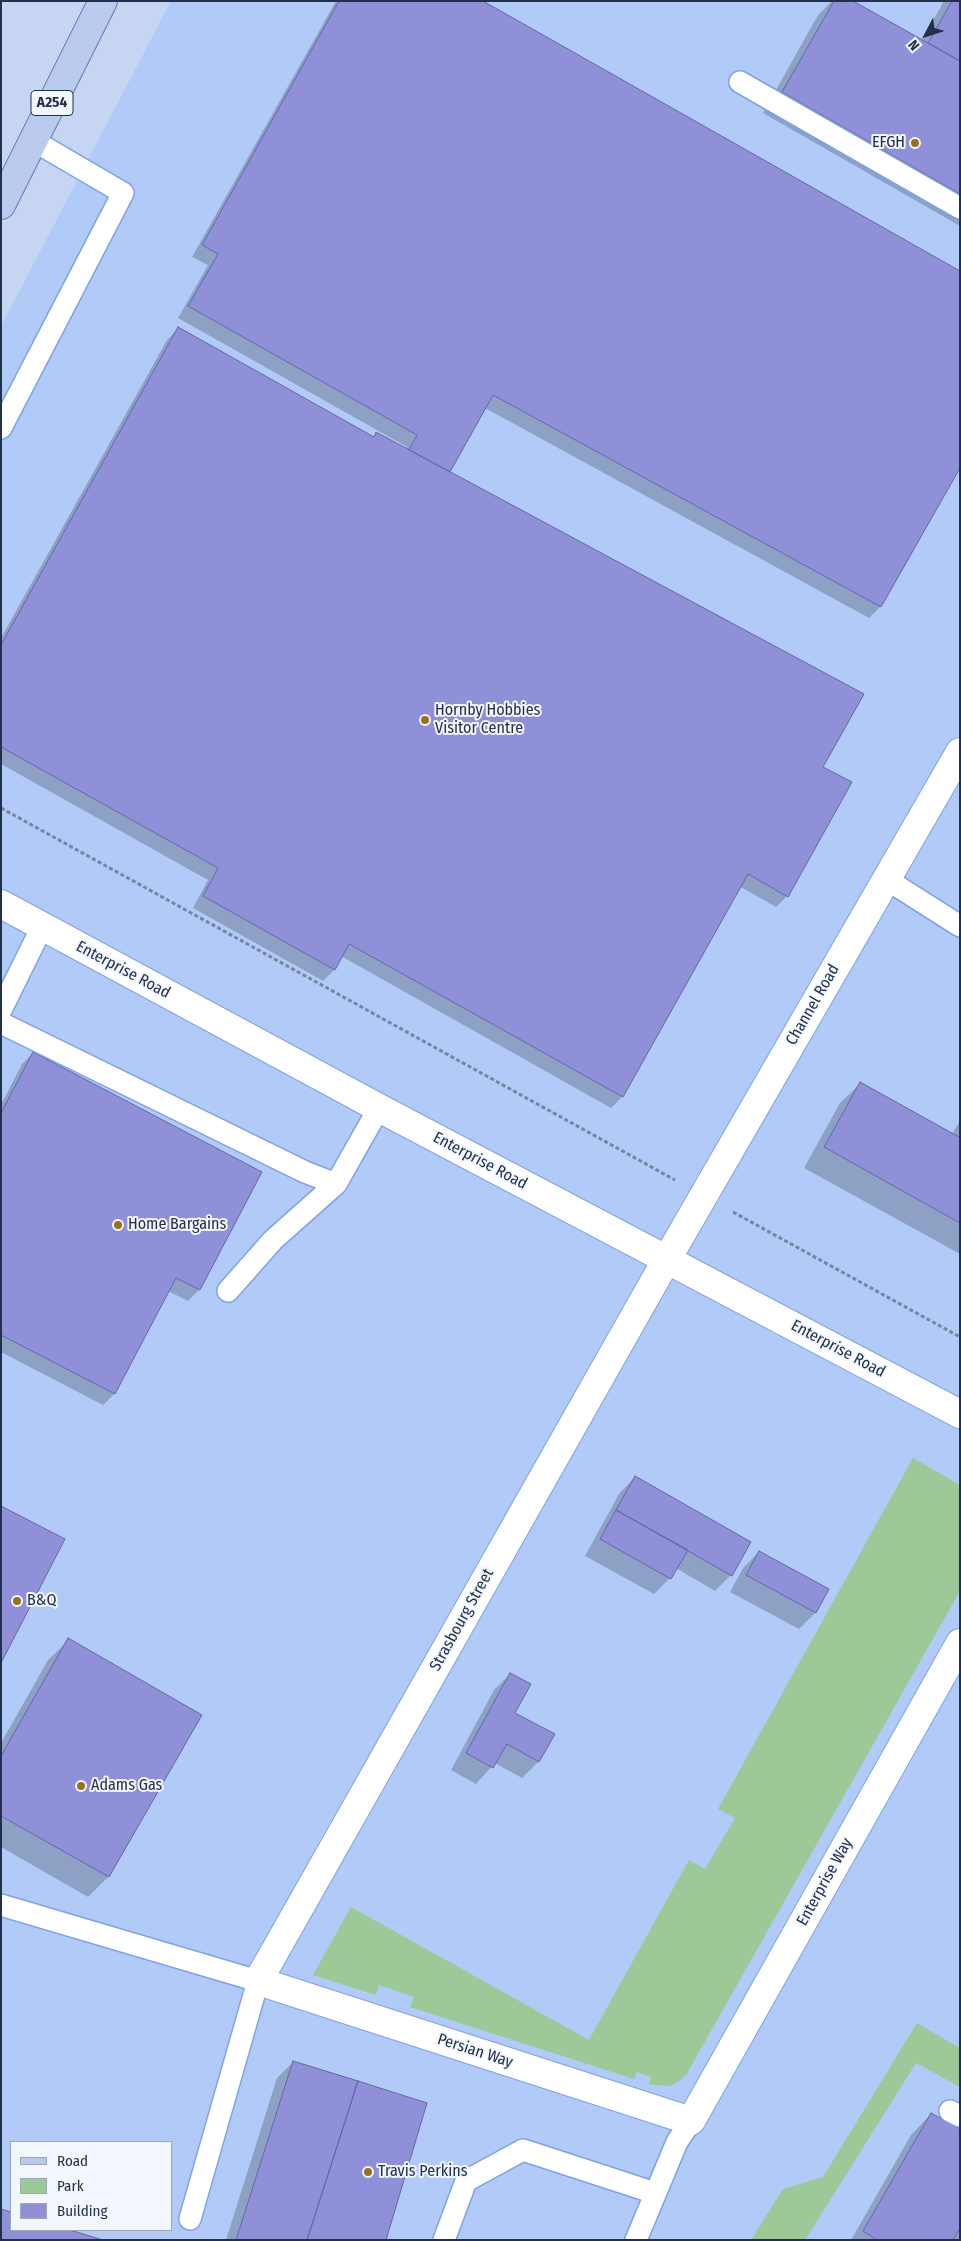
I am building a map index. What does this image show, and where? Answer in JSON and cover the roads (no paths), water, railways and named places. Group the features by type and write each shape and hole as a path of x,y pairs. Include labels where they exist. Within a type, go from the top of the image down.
{"main road":[{"name":"A254","path":"1,205 103,1"}],"street":[{"name":"Channel Road","path":"667,1259 960,752"},
{"name":"Enterprise Road","path":"1,904 379,1108 960,1414"},
{"name":"Strasbourg Street","path":"258,1981 667,1259"},
{"name":"Enterprise Way","path":"691,2121 960,1643"},
{"name":"Persian Way","path":"258,1981 691,2121"}],"lane":[{"path":"740,82 960,208"},
{"path":"1,428 123,193 34,141"},
{"path":"886,880 960,926"},
{"path":"1,1010 42,927"},
{"path":"1,1023 305,1172 336,1184"},
{"path":"228,1291 273,1240 336,1184 379,1108"},
{"path":"1,1905 258,1981 190,2219"},
{"path":"636,2240 677,2142 691,2121"},
{"path":"444,2240 466,2181 523,2150 655,2193"}],"place":[{"name":"EFGH","path":"915,143"},
{"name":"Hornby Hobbies Visitor Centre","path":"425,720"},
{"name":"Home Bargains","path":"118,1225"},
{"name":"B&Q","path":"17,1601"},
{"name":"Adams Gas","path":"81,1786"},
{"name":"Travis Perkins","path":"368,2172"}]}
